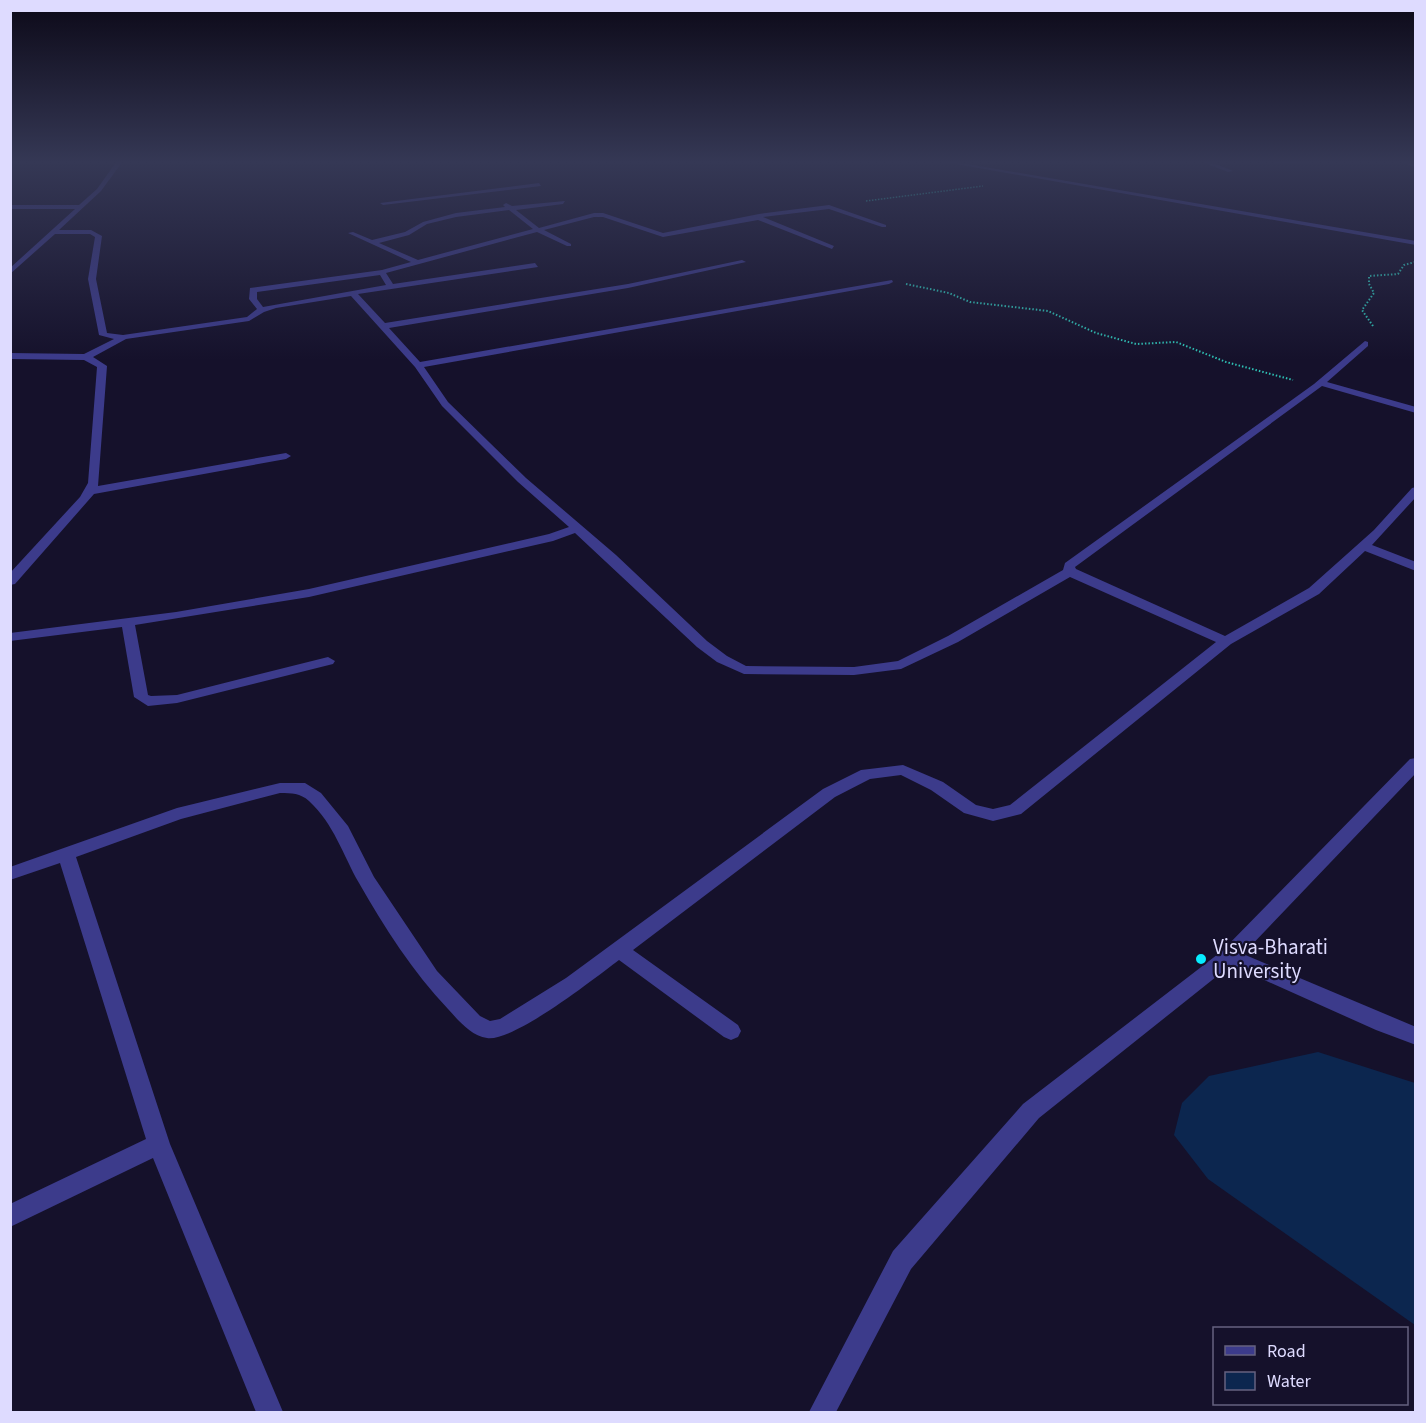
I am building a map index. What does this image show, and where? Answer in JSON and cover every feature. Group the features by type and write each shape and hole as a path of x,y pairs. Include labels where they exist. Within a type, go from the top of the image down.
{"street":[{"path":"10,272 58,227"},
{"path":"372,242 407,234 418,227"},
{"path":"535,227 568,245"},
{"path":"261,310 253,299 253,290 382,272 546,227"},
{"path":"639,227 663,235 701,227"},
{"path":"783,227 832,247"},
{"path":"1326,227 1416,243"},
{"path":"53,232 97,233 99,245 92,279 103,335 124,337 249,319 261,310 388,287 535,265"},
{"path":"351,233 417,262"},
{"path":"383,326 628,286 742,262"},
{"path":"382,272 390,285 388,287"},
{"path":"418,365 889,282"},
{"path":"354,294 418,365 445,404 522,480 598,545 689,632 731,665 744,670 854,671 901,665 953,639 1070,571"},
{"path":"86,357 93,351 124,337"},
{"path":"1070,571 1070,566 1074,561 1319,384 1365,344"},
{"path":"10,356 86,357 102,366 94,483 90,491 10,581"},
{"path":"1319,384 1416,410"},
{"path":"90,491 286,456"},
{"path":"10,874 177,814 279,788 299,787 315,797 342,830 366,880 430,977 473,1022 488,1030 504,1027 534,1010 829,793 867,774 903,770 937,786 970,809 993,814 1015,810 1226,641 1314,591 1364,546 1416,490"},
{"path":"10,637 128,622 309,593 553,537 577,528"},
{"path":"1364,546 1416,567"},
{"path":"1070,571 1226,641"},
{"path":"128,622 141,697 148,701 177,699 328,661"},
{"path":"822,1413 902,1260 1031,1111 1229,956 1416,763"},
{"path":"66,853 159,1144 269,1413"},
{"path":"618,949 731,1031"},
{"path":"1229,956 1383,1024 1416,1036"},
{"path":"10,1216 159,1144"}],"path":[{"path":"1365,344 1374,338 1375,329 1362,310 1374,293 1369,284 1370,276 1398,274 1404,265 1416,262"},
{"path":"889,282 949,293 970,302 1048,311 1096,333 1132,344 1176,342 1226,362 1319,384"}],"water":[{"path":"1318,1052 1415,1083 1415,1325 1208,1179 1174,1135 1182,1103 1209,1076"}],"place":[{"name":"Visva-Bharati University","path":"1201,959"}]}
